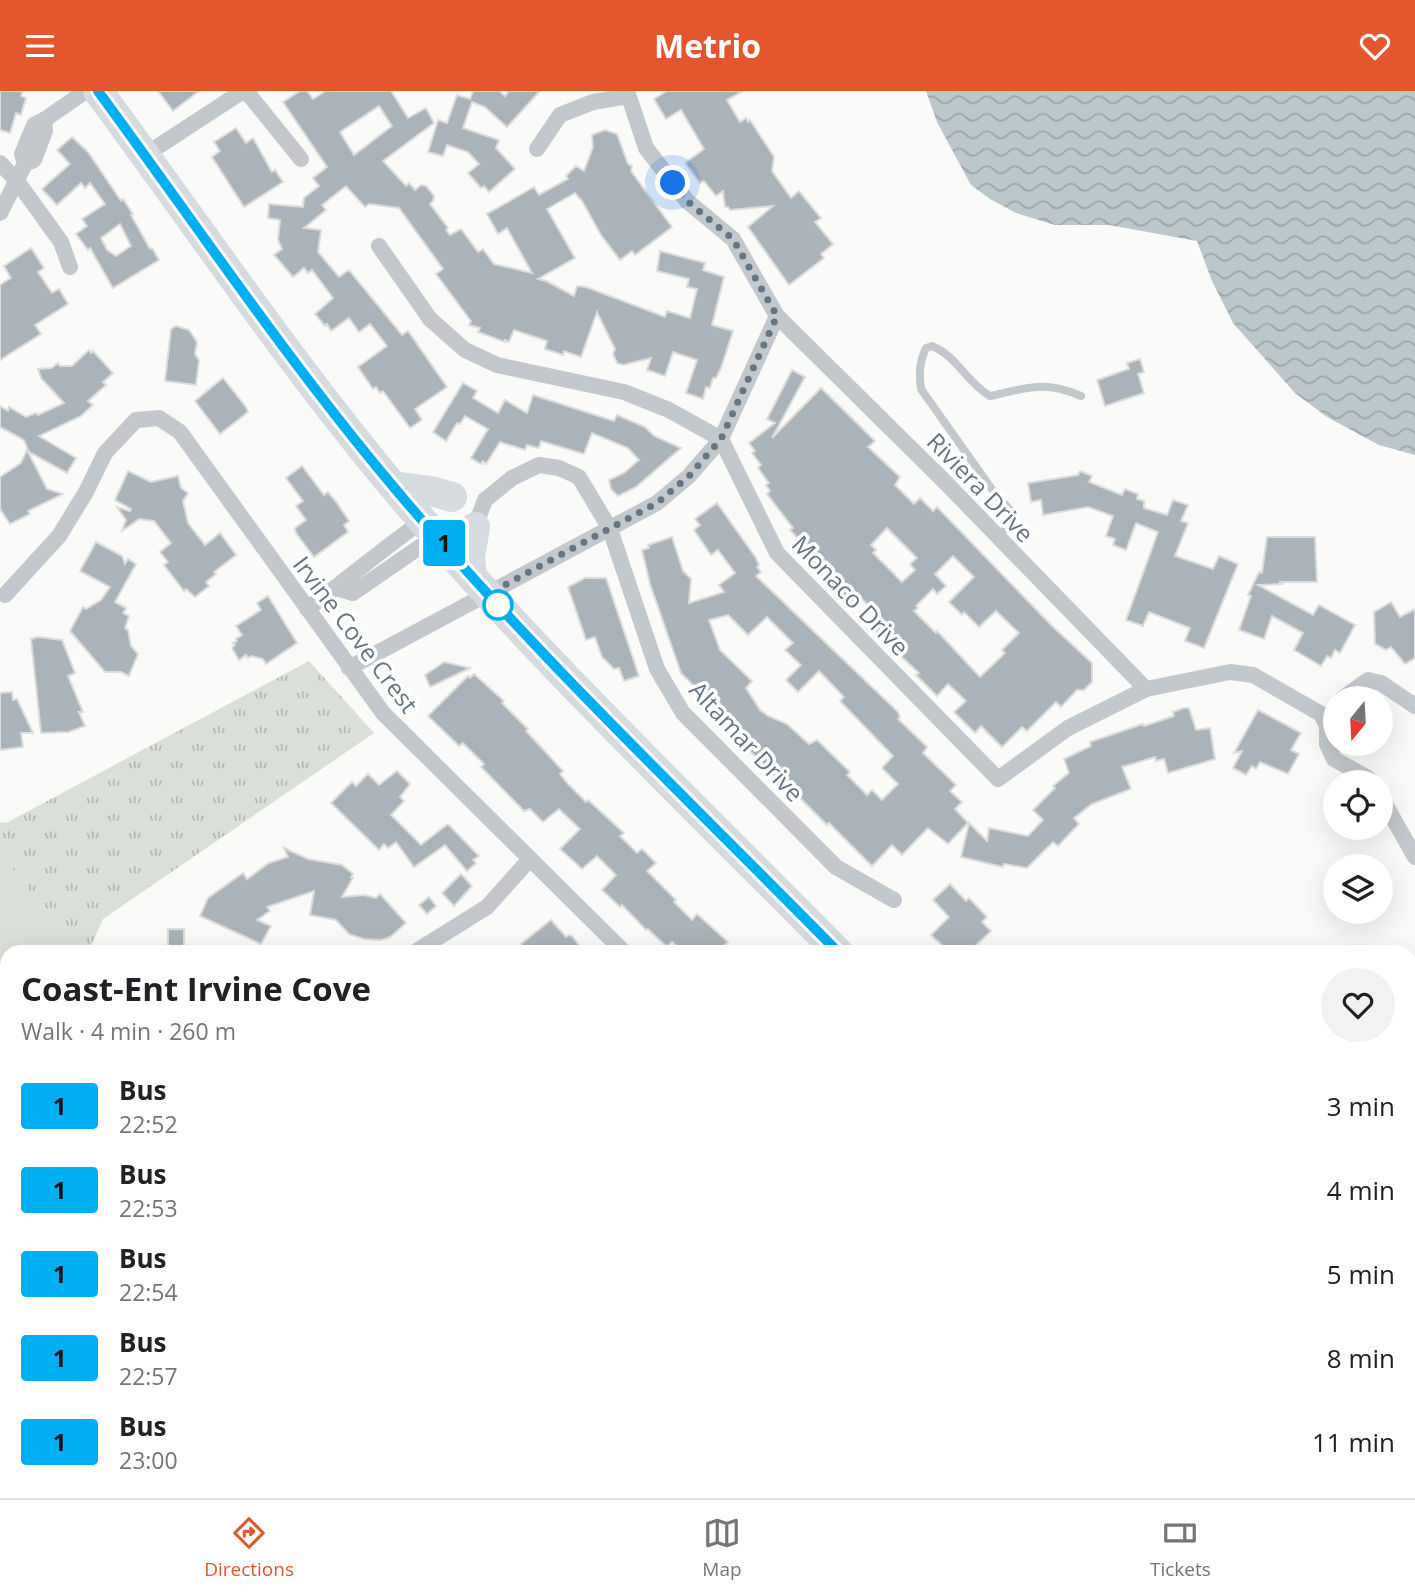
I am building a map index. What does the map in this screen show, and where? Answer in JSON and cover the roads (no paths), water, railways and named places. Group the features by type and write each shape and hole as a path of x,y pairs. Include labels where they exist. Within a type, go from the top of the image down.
{"highway":[{"path":"98,91 326,402 393,486 502,609 831,945"},
{"path":"393,486 452,497"},
{"path":"475,580 470,557 480,514"}],"street":[{"path":"0,213 25,164 34,160 45,131 44,120 86,91"},
{"path":"145,155 245,91 301,159"},
{"path":"537,149 560,115 593,101 628,94"},
{"name":"Riviera Drive","path":"628,94 646,148 687,201 733,239 777,316 998,536 1146,689"},
{"path":"0,163 17,181 61,242 70,267"},
{"path":"379,246 430,319 465,350 497,365 624,392 669,410 721,439"},
{"path":"349,668 657,503 689,476 721,439 777,316"},
{"name":"Irvine Cove Crest","path":"5,595 59,537 106,453 135,420 159,418 180,432 383,713 617,945"},
{"name":"Monaco Drive","path":"721,439 776,553 998,779 1068,728 1146,689"},
{"name":"Altamar Drive","path":"480,514 512,478 539,465 559,468 579,477 610,529 657,669 683,713 836,867 894,900"},
{"path":"452,497 480,514"},
{"path":"336,589 353,593 396,562 430,528"},
{"path":"307,609 336,589 387,545 430,528"},
{"path":"1146,689 1230,672 1253,675 1321,713 1327,726 1326,744 1334,759 1354,770"},
{"path":"1360,686 1368,680 1385,686"},
{"path":"1393,691 1415,706"},
{"path":"1393,818 1415,857"},
{"path":"426,945 487,907 530,859"}],"lane":[{"path":"998,536 1013,521 1013,513 996,495 921,389 919,373 926,348 932,346 946,352 980,390 990,396 1029,386 1064,389 1081,396"}],"water":[{"path":"926,91 1415,91 1415,455 1379,445 1327,417 1295,393 1233,323 1212,281 1197,241 1109,225 1055,225 1016,213 971,185 937,122"}]}
